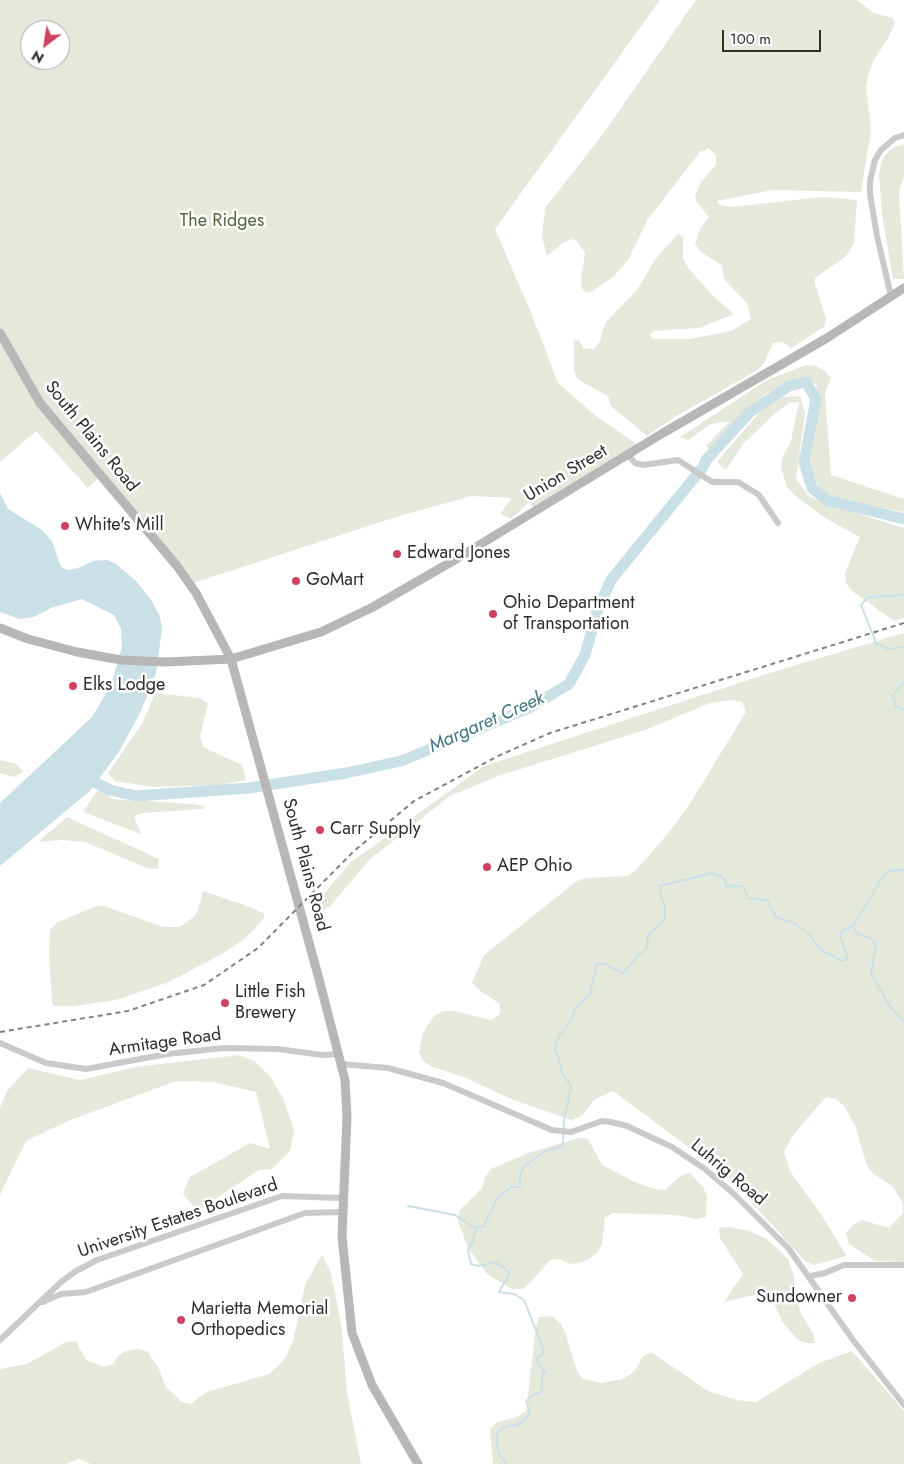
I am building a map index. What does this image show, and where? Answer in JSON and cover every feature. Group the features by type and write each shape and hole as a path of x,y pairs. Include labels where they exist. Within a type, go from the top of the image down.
{"main road":[{"name":"Union Street","path":"0,628 62,649 100,657 144,662 231,659 321,632 373,607 629,456 663,433 827,338 904,288"},
{"name":"South Plains Road","path":"0,333 40,403 177,566 196,593 231,659 274,811 340,1059 347,1117 342,1212 347,1302 356,1348 372,1385 418,1464"}],"street":[{"path":"891,296 877,236 870,194 870,181 875,160 880,150 902,135"},
{"path":"629,456 634,463 643,465 670,463 678,460 712,482 738,482 759,495 778,523"},
{"name":"Armitage Road","path":"0,1043 46,1063 86,1069 167,1054 224,1048 278,1049 340,1059"},
{"name":"Luhrig Road","path":"340,1059 388,1068 443,1083 532,1123 559,1131 571,1132 602,1121 611,1122 627,1126 672,1147 705,1169 749,1209 789,1250 810,1276 853,1340 904,1405"},
{"name":"University Estates Boulevard","path":"0,1340 76,1271 120,1252 282,1196 342,1198"},
{"name":"University Estates Boulevard","path":"37,1305 57,1296 86,1292 304,1213 342,1212"},
{"path":"810,1276 825,1273 844,1264 904,1265"}],"green space":[{"name":"The Ridges","path":"0,0 660,0 495,229 532,315 558,383 596,416 641,447 535,511 529,502 511,519 500,514 512,498 471,496 393,518 190,584 100,477 88,488 36,431 0,462"},
{"path":"696,0 857,0 872,12 892,18 895,23 887,40 873,61 868,76 866,87 871,130 861,192 772,190 717,201 720,205 731,207 823,197 857,200 854,243 846,256 815,278 815,284 826,319 824,327 791,348 783,342 773,343 765,362 758,370 678,415 647,436 611,406 608,396 577,379 574,370 574,341 579,340 584,349 594,349 600,341 605,323 636,291 657,257 678,234 683,237 683,258 688,268 714,297 734,314 699,328 654,331 650,334 652,339 690,339 731,331 751,319 747,303 724,279 722,265 701,252 695,244 700,229 709,217 696,201 695,196 701,182 716,165 716,155 709,148 700,152 648,219 628,260 614,276 591,292 586,292 582,288 581,279 585,253 577,241 572,239 563,243 547,256 542,236 545,208 603,134"},
{"path":"904,144 904,177 899,191 904,279 893,279 882,214 879,174 881,163 886,154 894,147"},
{"path":"806,365 816,366 825,371 831,378 825,394 831,475 904,499 904,512 833,498 820,489 812,475 810,465 817,385 808,380 797,378 765,394 711,450 706,446 730,421 711,424 688,440 680,437 767,380"},
{"path":"800,396 805,413 796,479 809,496 820,502 904,528 904,618 894,621 852,591 846,583 845,573 860,537 825,518 793,494 787,487 781,468 782,458 791,441 799,402 789,403 773,415 743,444 726,470 717,462 764,407 782,397"},
{"path":"904,633 904,1262 875,1261 849,1244 846,1233 853,1225 862,1220 889,1228 903,1213 903,1203 892,1186 874,1174 867,1166 855,1125 844,1106 836,1099 826,1097 793,1135 784,1152 790,1171 820,1213 847,1256 814,1265 804,1260 726,1175 613,1091 594,1100 582,1116 571,1120 511,1099 464,1077 433,1067 424,1062 419,1053 423,1033 434,1016 443,1011 453,1011 491,1020 500,1014 500,1004 472,983 484,955 577,881 586,878 628,876 636,870 671,830 689,805 746,712 742,702 731,700 710,703 645,730 498,776 450,796 370,859 331,905 322,911 313,907 350,863 484,766 773,672"},
{"path":"155,693 200,698 208,704 200,736 203,747 242,765 246,780 220,785 154,787 114,781 108,773 143,722"},
{"path":"0,760 17,764 23,772 14,777 0,773"},
{"path":"99,788 112,799 204,806 203,809 143,813 134,816 141,834 83,812"},
{"path":"67,817 159,859 158,869 147,868 85,842 62,840 38,842"},
{"path":"203,891 253,908 264,914 264,918 246,938 222,954 169,982 116,1000 74,1006 54,1006 52,1002 49,955 50,930 56,923 96,906 104,906 163,927 179,927 194,917"},
{"path":"239,1055 254,1061 270,1076 283,1098 294,1130 290,1151 272,1169 259,1170 197,1211 183,1194 190,1177 250,1143 270,1149 256,1092 214,1082 176,1081 68,1121 26,1141 0,1195 0,1108 7,1091 28,1068 80,1080 135,1067"},
{"path":"578,1138 588,1139 602,1165 635,1182 654,1189 665,1190 680,1176 690,1173 703,1187 707,1196 706,1217 696,1219 676,1215 613,1213 605,1218 602,1244 597,1253 580,1263 569,1264 560,1259 550,1260 530,1283 522,1289 512,1289 487,1274 468,1248 457,1218 461,1209 483,1187 485,1177 491,1169 528,1153"},
{"path":"729,1227 749,1231 767,1239 788,1259 794,1277 796,1298 802,1316 813,1333 815,1343 805,1343 796,1338 782,1321 773,1301 764,1296 754,1295 724,1302 743,1274 720,1238 719,1228"},
{"path":"322,1255 330,1271 335,1292 342,1331 347,1393 361,1464 91,1464 79,1459 67,1464 0,1464 0,1369 27,1364 66,1342 76,1341 86,1360 104,1367 113,1364 118,1356 126,1351 137,1349 147,1351 159,1369 166,1387 181,1401 190,1404 207,1392 269,1374 285,1359 293,1341 305,1285"},
{"path":"552,1316 560,1323 565,1332 577,1371 583,1379 602,1383 622,1379 631,1374 638,1366 642,1357 651,1352 708,1391 737,1400 756,1402 819,1363 852,1351 904,1411 904,1464 493,1464 490,1429 497,1422 517,1417 526,1411 536,1327 539,1317"}],"water":[{"path":"0,493 8,509 42,530 52,541 61,567 68,570 78,568 93,561 107,560 116,564 136,581 151,600 160,616 162,629 156,673 141,711 120,750 91,790 0,866 0,803 92,717 111,685 122,647 121,629 114,615 82,599 51,608 34,617 20,619 0,612"}],"waterway":[{"name":"Margaret Creek","path":"83,776 110,790 136,796 249,788 346,773 401,761 529,708 569,684 585,655 597,612 611,580 703,467 706,460 750,412 789,386 806,382 816,399 804,462 812,488 826,500 904,519"},
{"path":"904,595 868,597 861,605 876,643 888,649 904,647"},
{"path":"904,682 893,695 896,707 904,710"},
{"path":"904,870 889,871 884,875 853,926 858,934 871,938 876,946 871,973 889,1005 904,1022"},
{"path":"506,1464 498,1452 497,1435 500,1430 508,1426 518,1425 528,1417 530,1411 526,1401 533,1395 541,1392 542,1378 545,1372 538,1364 537,1357 543,1354 543,1348 524,1300 514,1294 499,1292 509,1274 504,1267 494,1262 479,1266 471,1264 468,1250 473,1241 476,1228 484,1226 497,1199 511,1187 520,1187 520,1175 524,1166 546,1151 563,1146 564,1120 571,1086 562,1073 558,1056 555,1052 556,1045 559,1036 571,1021 575,1008 590,994 597,964 605,964 623,973 639,954 647,949 648,935 665,919 665,906 661,898 660,886 713,873 725,879 726,888 732,885 744,887 748,898 767,900 776,917 792,922 807,932 821,950 842,961 847,959 847,954 840,936 841,931 853,926"},
{"path":"408,1206 455,1215 475,1228"}],"railway":[{"path":"0,1032 128,1011 204,985 258,948 354,851 414,801 498,756 550,733 904,623"}],"place":[{"name":"White's Mill","path":"65,526"},
{"name":"Edward Jones","path":"397,554"},
{"name":"GoMart","path":"296,581"},
{"name":"Ohio Department of Transportation","path":"493,614"},
{"name":"Elks Lodge","path":"73,686"},
{"name":"Carr Supply","path":"320,830"},
{"name":"AEP Ohio","path":"487,867"},
{"name":"Little Fish Brewery","path":"225,1003"},
{"name":"Sundowner","path":"852,1298"},
{"name":"Marietta Memorial Orthopedics","path":"181,1320"}]}
